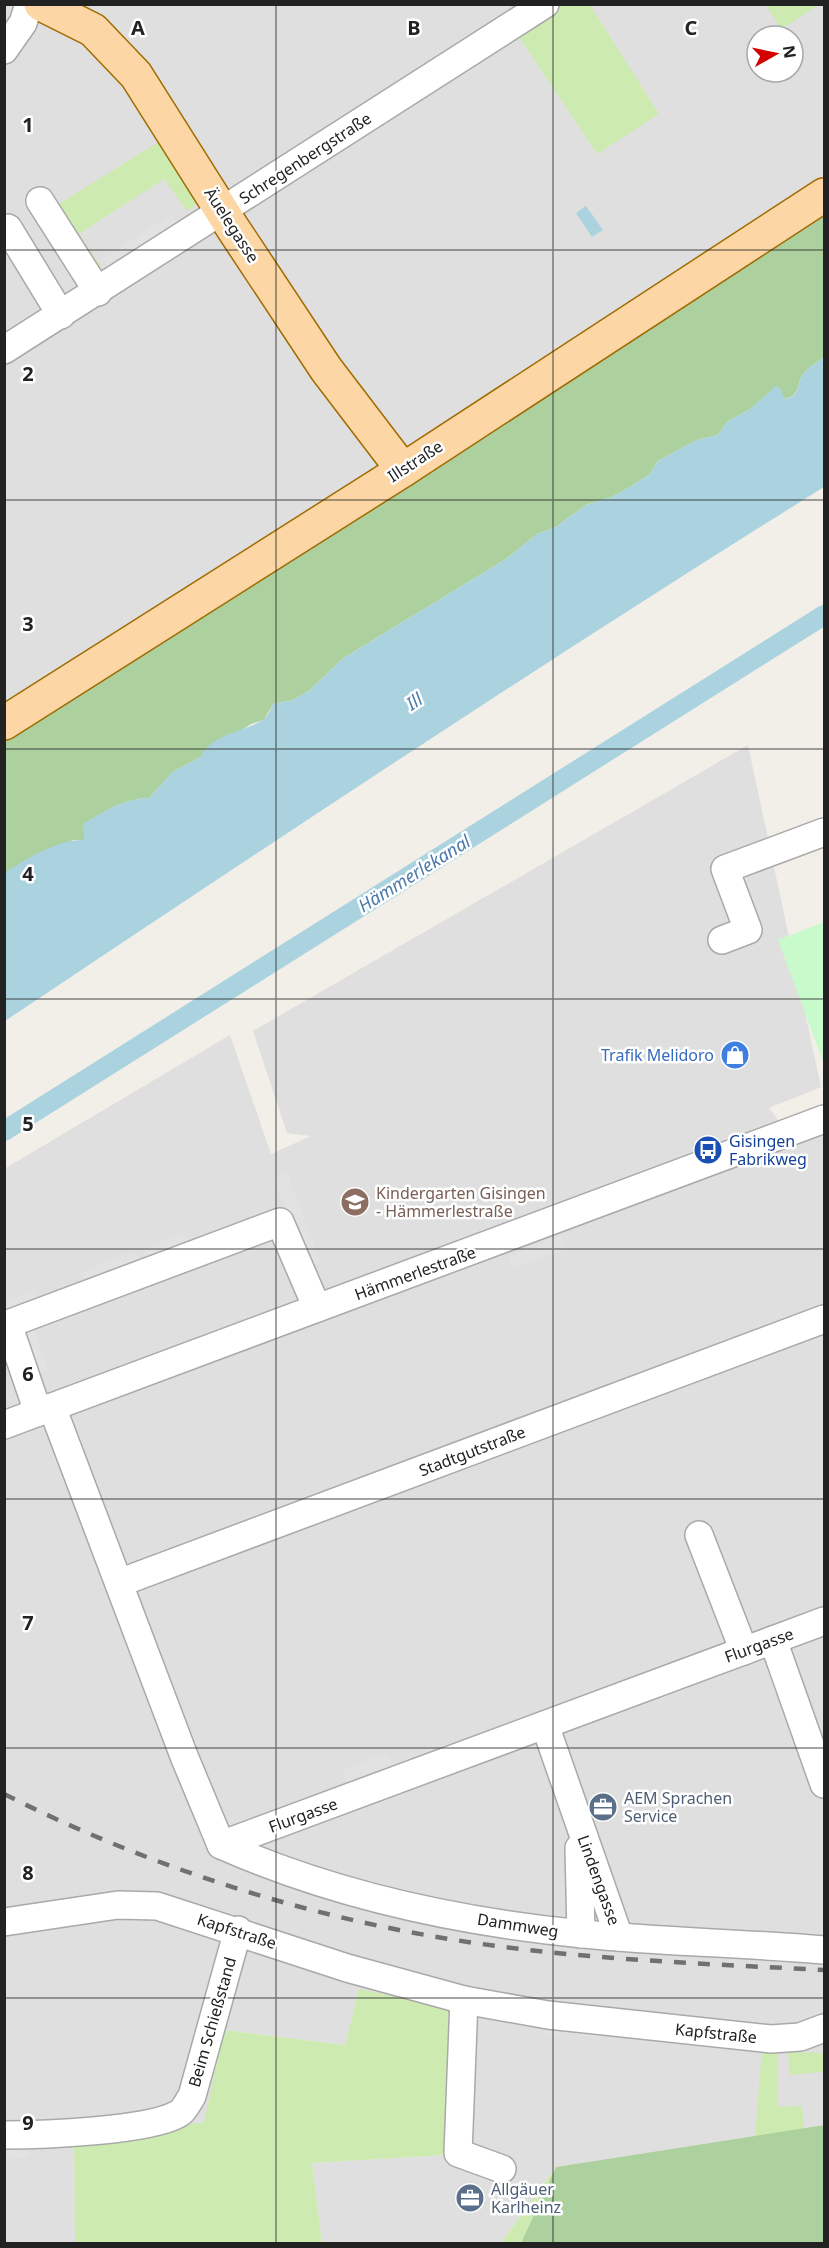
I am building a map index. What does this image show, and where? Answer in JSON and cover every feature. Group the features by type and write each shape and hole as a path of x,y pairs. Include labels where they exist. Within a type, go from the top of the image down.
{"main road":[{"name":"Äuelegasse","path":"41,4 93,30 115,51 141,84 326,369 403,470"},
{"name":"Illstraße","path":"4,723 403,470 825,195"}],"street":[{"path":"4,50 23,23 29,4"},
{"name":"Schregenbergstraße","path":"4,350 545,4"},
{"path":"40,201 98,292"},
{"path":"8,228 62,315"},
{"path":"722,940 748,930 724,869 825,832"},
{"name":"Hämmerlestraße","path":"4,1425 825,1119"},
{"path":"221,1845 119,1583 8,1324 280,1222 317,1308"},
{"name":"Stadtgutstraße","path":"119,1583 825,1319"},
{"path":"699,1535 744,1651"},
{"name":"Flurgasse","path":"221,1845 825,1621"},
{"path":"773,1640 825,1784"},
{"name":"Lindengasse","path":"545,1725 619,1937"},
{"name":"Lindengasse","path":"578,1823 581,1934"},
{"name":"Dammweg","path":"221,1845 266,1864 413,1907 581,1934 825,1950"},
{"name":"Kapfstraße","path":"4,1922 136,1904 157,1906 238,1930 347,1968 464,2000 548,2015 771,2039 800,2037 825,2028"},
{"name":"Beim Schießstand","path":"4,2135 34,2135 158,2122 180,2113 192,2096 238,1930"},
{"path":"464,2000 458,2153 502,2169"}],"shaded area":[{"path":"5,5 824,5 824,195 5,723"},
{"path":"172,214 180,227 110,272 102,259"},
{"path":"748,745 821,1087 769,1108 787,1132 824,1118 824,2125 556,2167 501,2243 322,2243 312,2163 445,2155 345,2045 224,2030 205,2122 74,2142 75,2243 5,2243 4,1169 230,1035 271,1154 311,1136 287,1133 253,1031"},
{"path":"287,1173 321,1262 308,1267 274,1178"},
{"path":"185,1233 190,1246 148,1262 143,1249"},
{"path":"561,1236 565,1249 513,1269 509,1256"},
{"path":"135,1251 141,1265 86,1286 80,1273"},
{"path":"33,1291 38,1304 11,1313 6,1300"},
{"path":"34,1328 48,1370 33,1375 19,1333"},
{"path":"387,1753 393,1767 347,1784 342,1770"},
{"path":"546,2024 599,2032 598,2038 559,2031 557,2038 544,2035"},
{"path":"29,2141 30,2157 5,2159 5,2142"}],"green space":[{"path":"563,5 590,5 659,114 597,154 517,34"},
{"path":"766,5 819,5 789,24 778,24"},
{"path":"160,141 198,203 187,211 164,179 79,234 107,275 95,283 51,209"},
{"path":"824,195 824,357 804,373 793,395 784,399 776,387 749,410 728,421 718,435 697,440 658,461 649,475 628,488 612,497 586,505 556,527 537,534 506,559 342,659 309,691 293,700 273,704 264,720 251,724 201,757 174,771 149,798 123,803 84,824 84,840 73,840 5,873 5,723"},
{"path":"824,922 824,1064 778,940"},
{"path":"359,1989 453,2009 446,2155 312,2163 322,2243 75,2243 74,2142 204,2122 224,2030 345,2045"},
{"path":"762,2050 777,2051 777,2107 802,2106 805,2139 754,2149"},
{"path":"788,2052 824,2053 824,2085 823,2072 790,2075"},
{"path":"824,2125 824,2243 521,2243 556,2167"},
{"path":"556,2167 521,2243 501,2243"}],"water":[{"path":"586,206 603,230 592,237 576,213"},
{"name":"Ill","path":"824,357 824,487 515,684 5,1021 5,873 53,846 84,840 83,824 123,803 149,798 174,771 201,757 205,749 219,738 263,720 273,704 293,700 309,691 342,659 506,559 537,534 556,527 586,505 612,497 628,488 649,475 658,461 697,440 718,435 728,421 749,410 776,386 781,389 784,399 794,396 804,373"}],"waterway":[{"name":"Hämmerlekanal","path":"4,1131 824,615"}],"railway":[{"path":"4,1794 118,1846 177,1868 298,1906 359,1921 482,1944 567,1954 824,1970"}],"place":[{"name":"Trafik Melidoro","path":"735,1055"},
{"name":"Gisingen Fabrikweg","path":"708,1150"},
{"name":"Kindergarten Gisingen - Hämmerlestraße","path":"355,1202"},
{"name":"AEM Sprachen Service","path":"603,1807"},
{"name":"Allgäuer Karlheinz","path":"470,2198"}]}
